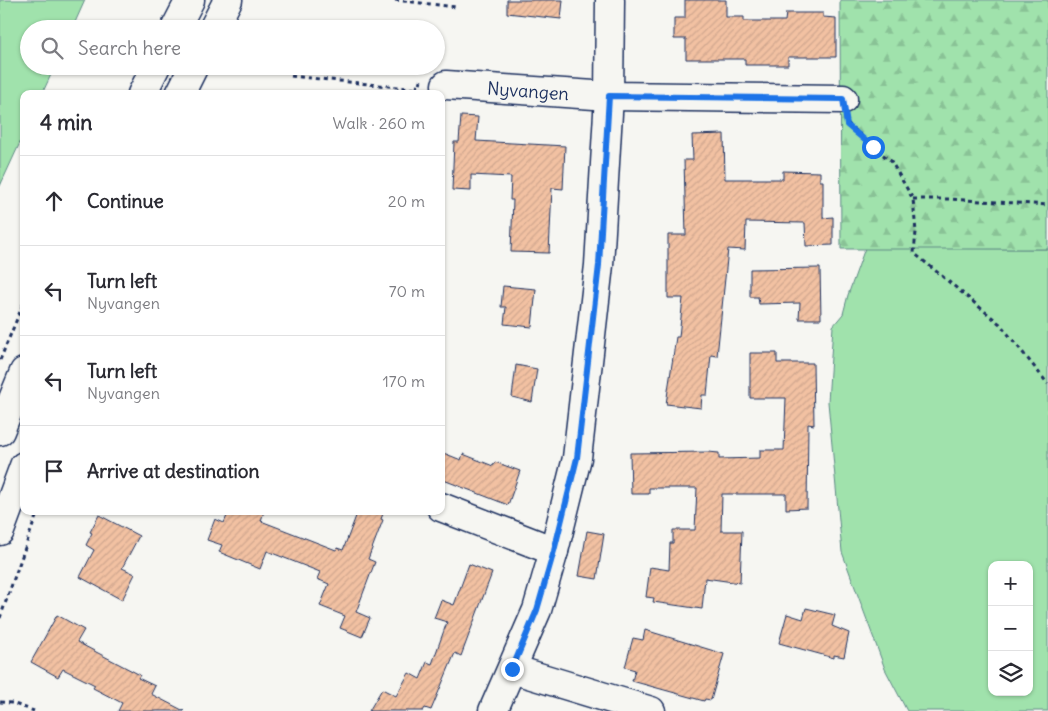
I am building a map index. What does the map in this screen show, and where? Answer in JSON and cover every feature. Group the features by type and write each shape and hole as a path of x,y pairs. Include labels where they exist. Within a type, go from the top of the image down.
{"street":[{"path":"180,20 190,0"},
{"path":"218,20 228,0"},
{"path":"493,711 537,610 577,458 599,265 609,96 610,0"},
{"path":"144,90 152,75"},
{"path":"182,90 190,75"},
{"name":"Nyvangen","path":"446,85 609,96 843,99"},
{"path":"0,430 20,382"},
{"path":"0,531 20,477"},
{"path":"445,509 554,551"},
{"path":"512,669 651,711"}],"path":[{"path":"395,0 456,7"},
{"path":"291,76 418,90"},
{"path":"843,99 847,125 891,161 913,199 916,232 914,253 1000,324 1048,384"},
{"path":"913,199 949,199 1048,205"},
{"path":"0,360 20,312"},
{"path":"0,618 37,515"},
{"path":"0,702 12,703 34,711"}],"green space":[{"path":"0,0 85,0 76,20 20,20 20,75 51,75 44,90 20,90 20,143 0,186"},
{"path":"840,0 1048,0 1048,249 841,249"},
{"path":"865,248 1048,249 1048,711 907,711 885,669 842,552 828,402 833,326 843,314"}],"building":[{"path":"507,0 563,0 561,19 507,13"},
{"path":"685,0 726,0 726,17 744,17 744,21 785,21 786,13 823,13 823,17 836,18 836,57 788,57 788,65 745,65 745,59 686,59 686,39 674,39 674,18 685,18"},
{"path":"461,116 478,117 476,141 565,146 563,189 552,188 549,253 511,252 513,200 510,200 511,177 471,175 471,191 452,190 454,142 459,142"},
{"path":"724,134 725,179 783,179 783,171 820,172 820,181 823,181 823,218 833,217 833,245 806,246 805,223 746,222 745,250 728,249 717,356 711,355 707,395 702,395 701,408 666,404 676,337 679,337 683,298 668,298 668,235 686,235 684,160 693,160 692,135"},
{"path":"820,268 821,319 799,319 800,303 759,304 758,297 750,297 750,269"},
{"path":"503,286 536,289 532,327 504,324 506,307 501,307"},
{"path":"750,353 777,353 777,363 813,363 814,425 808,424 807,508 786,509 786,494 722,494 721,531 742,531 740,583 705,578 702,609 653,602 654,598 646,597 650,567 669,570 670,543 673,543 673,530 695,530 697,488 649,488 649,494 631,494 630,453 708,452 719,453 719,459 760,458 760,450 784,450 786,398 750,398"},
{"path":"516,365 537,369 532,402 512,397"},
{"path":"445,454 461,460 463,454 493,466 495,462 520,471 508,505 445,481"},
{"path":"99,515 139,536 122,568 135,574 122,600 80,577 94,550 86,545"},
{"path":"227,515 263,515 261,521 336,550 337,548 343,550 356,515 382,515 381,519 383,520 368,559 375,562 356,612 370,618 362,637 340,628 345,616 320,606 329,584 317,579 320,572 267,551 260,569 219,552 222,545 207,540 215,519 224,523"},
{"path":"587,531 604,534 597,579 579,576"},
{"path":"469,564 492,573 461,656 455,653 431,710 425,708 423,711 369,711 382,689 396,696 409,673 420,679 427,662 432,664 447,622 434,618 441,600 454,605"},
{"path":"806,608 835,615 832,626 849,633 844,657 834,655 834,658 779,643 787,614 803,619"},
{"path":"57,615 84,630 77,642 140,675 138,678 155,686 151,694 184,711 118,711 122,703 93,688 95,685 63,669 58,677 31,662"},
{"path":"645,630 724,654 711,700 705,699 704,701 632,681 635,670 625,667 633,638 643,640"}],"route":[{"path":"512,669 537,610 577,458 599,265 609,96 843,99 847,125 873,147"}]}
